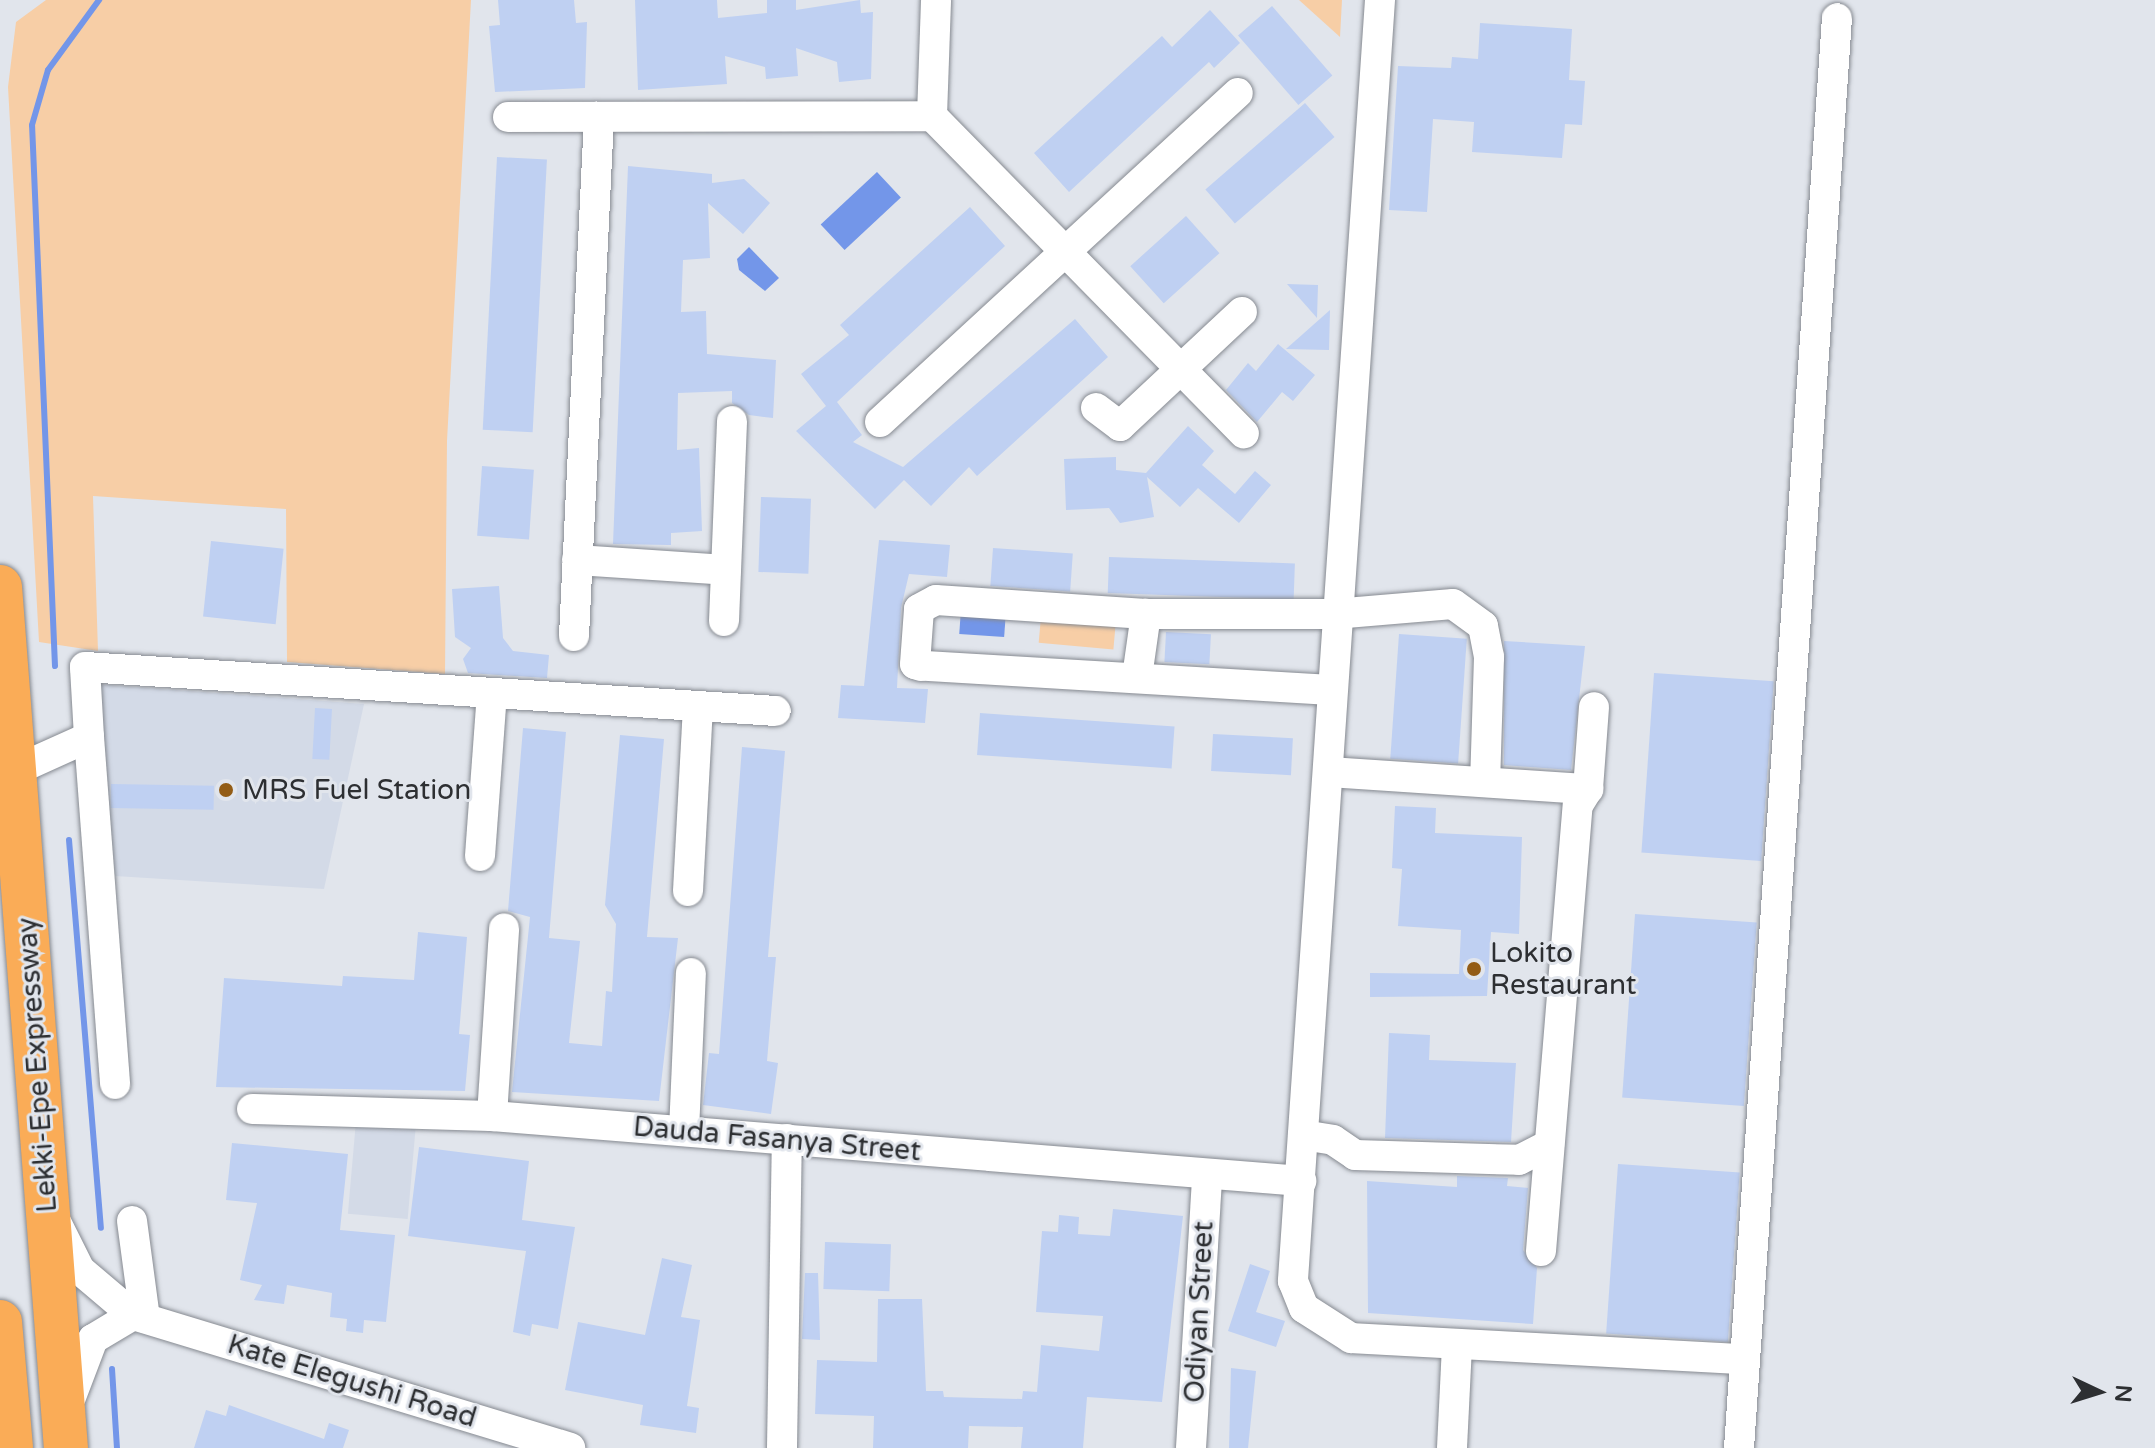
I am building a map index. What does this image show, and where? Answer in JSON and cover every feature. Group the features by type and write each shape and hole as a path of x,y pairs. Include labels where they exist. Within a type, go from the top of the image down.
{"highway":[{"name":"Lekki-Epe Expressway","path":"0,587 66,1441"},
{"path":"0,1322 11,1448"}],"street":[{"path":"932,116 936,0"},
{"path":"1380,0 1334,614 1329,772 1293,1281 1304,1308 1351,1338 1742,1359"},
{"path":"1739,1448 1742,1359 1837,18"},
{"path":"880,422 1238,93"},
{"path":"508,117 932,116 1244,434"},
{"path":"574,636 599,117"},
{"path":"1096,408 1117,428 1242,312"},
{"path":"724,621 732,421"},
{"path":"577,560 726,570"},
{"path":"1331,690 921,666 915,664 919,609 936,600 1146,614 1334,614 1453,604 1473,613 1489,657 1485,782"},
{"path":"1137,677 1146,614"},
{"path":"115,1084 85,667 776,711"},
{"path":"480,856 492,693"},
{"path":"688,891 698,706"},
{"path":"1541,1251 1578,805 1588,789 1594,707"},
{"path":"16,770 89,737"},
{"path":"1329,772 1588,789"},
{"path":"492,1116 504,928"},
{"path":"684,1131 691,973"},
{"name":"Dauda Fasanya Street","path":"252,1109 492,1116 1207,1176 1301,1181"},
{"path":"1303,1135 1333,1140 1355,1155 1519,1160 1549,1145"},
{"path":"782,1448 787,1139"},
{"name":"Odiyan Street","path":"1191,1448 1207,1176"},
{"name":"Kate Elegushi Road","path":"46,1189 80,1270 139,1317 570,1448"},
{"path":"66,1441 79,1360 93,1339 139,1317 132,1221"},
{"path":"1452,1448 1457,1344"}],"shaded area":[{"path":"46,0 471,0 447,441 445,674 287,662 286,509 93,496 98,651 39,642 8,87 16,22"},
{"path":"1299,0 1342,0 1340,37"},
{"path":"1042,605 1117,612 1113,649 1039,643"},
{"name":"MRS Fuel Station","path":"95,684 364,704 324,889 115,876"},
{"path":"356,1121 416,1126 408,1219 348,1214"}],"water":[{"path":"877,172 901,198 845,250 821,225"},
{"path":"749,247 779,278 765,291 739,270 737,259"},
{"path":"961,609 1006,612 1004,637 959,634"}],"building":[{"path":"498,0 574,0 576,23 587,22 585,88 495,92 489,26 500,25"},
{"path":"635,0 717,0 718,18 767,13 767,0 796,0 796,10 860,0 861,13 873,12 871,79 839,82 837,62 796,48 798,76 766,79 765,67 725,56 727,84 638,90"},
{"path":"1272,6 1332,75 1298,105 1238,36"},
{"path":"1210,10 1240,43 1214,68 1209,62 1069,192 1034,153 1162,36 1172,47"},
{"path":"1480,23 1572,29 1569,80 1585,81 1582,125 1565,124 1562,158 1472,152 1474,122 1433,119 1427,212 1389,210 1398,66 1451,68 1452,57 1478,59"},
{"path":"1305,103 1335,137 1235,224 1205,190"},
{"path":"497,157 547,160 533,432 483,430"},
{"path":"628,166 712,174 712,183 744,179 770,203 743,234 708,203 710,258 683,260 681,312 706,311 707,354 776,360 773,418 749,415 732,403 732,391 678,393 677,450 699,448 702,531 671,533 671,545 613,544"},
{"path":"970,207 1005,246 837,402 862,435 853,442 903,467 1075,319 1108,357 977,476 969,467 931,506 904,480 875,509 796,431 826,406 801,374 849,335 840,325"},
{"path":"1186,216 1219,253 1164,303 1130,266"},
{"path":"1287,284 1318,285 1317,318"},
{"path":"1330,310 1329,350 1286,349"},
{"path":"1278,344 1315,375 1293,401 1282,392 1257,422 1226,390 1248,363 1256,371"},
{"path":"1188,426 1214,451 1202,465 1235,494 1255,471 1271,485 1239,523 1198,488 1180,507 1147,477 1154,517 1120,523 1109,508 1066,510 1064,459 1116,457 1116,470 1146,473"},
{"path":"482,466 534,470 529,539 477,536"},
{"path":"761,497 811,499 808,574 758,572"},
{"path":"879,540 950,545 947,577 909,574 901,608 897,688 928,689 925,723 838,718 841,685 864,686"},
{"path":"211,541 284,549 276,624 203,617"},
{"path":"993,548 1073,554 1070,591 990,586"},
{"path":"1109,557 1295,563 1294,599 1108,593"},
{"path":"499,586 503,638 513,651 549,655 547,678 468,673 463,659 471,648 455,637 452,589"},
{"path":"1166,632 1211,634 1209,664 1164,662"},
{"path":"1399,634 1467,639 1458,763 1390,759"},
{"path":"1504,641 1585,646 1571,770 1504,765"},
{"path":"1654,673 1774,681 1761,861 1641,853"},
{"path":"315,708 332,709 329,760 312,759"},
{"path":"980,713 1175,727 1172,769 977,755"},
{"path":"523,728 566,732 549,938 580,941 569,1043 602,1046 606,991 612,992 616,924 605,905 620,735 664,739 647,937 678,938 659,1101 512,1092 530,917 508,911"},
{"path":"1213,734 1293,738 1291,775 1211,771"},
{"path":"742,747 785,751 768,957 776,957 767,1061 778,1063 771,1114 703,1105 709,1053 719,1054"},
{"path":"111,784 214,786 214,810 111,808"},
{"path":"1395,806 1436,808 1435,833 1522,837 1519,934 1491,932 1487,996 1370,997 1370,973 1459,974 1461,930 1398,926 1402,869 1392,868"},
{"path":"1635,914 1757,923 1744,1106 1622,1098"},
{"path":"418,932 467,937 459,1034 470,1035 465,1091 216,1087 224,978 342,986 343,976 414,980"},
{"path":"1389,1033 1430,1035 1429,1060 1516,1063 1511,1142 1385,1138"},
{"path":"232,1143 348,1154 340,1230 395,1235 386,1322 364,1320 363,1333 346,1331 347,1319 330,1317 332,1293 287,1285 284,1304 254,1300 262,1285 240,1280 257,1203 226,1200"},
{"path":"419,1147 529,1161 522,1220 575,1227 558,1329 532,1324 530,1336 513,1332 526,1251 408,1236"},
{"path":"1618,1164 1740,1173 1728,1342 1606,1334"},
{"path":"1457,1176 1508,1178 1507,1186 1528,1188 1523,1250 1537,1268 1533,1324 1368,1313 1367,1181 1457,1187"},
{"path":"1113,1209 1183,1216 1162,1402 1087,1397 1083,1448 1021,1448 1023,1427 969,1426 968,1448 873,1448 874,1416 815,1414 817,1360 877,1362 878,1299 922,1299 926,1391 943,1391 944,1397 1022,1399 1023,1391 1037,1392 1041,1345 1099,1351 1103,1316 1036,1312 1042,1231 1058,1232 1059,1215 1079,1217 1078,1234 1110,1236"},
{"path":"825,1242 891,1244 889,1291 823,1289"},
{"path":"662,1258 692,1265 681,1317 700,1320 687,1406 699,1408 696,1433 640,1425 643,1405 565,1390 578,1322 645,1335"},
{"path":"1250,1264 1270,1271 1256,1312 1285,1321 1276,1347 1228,1331"},
{"path":"805,1273 818,1273 820,1340 802,1339"},
{"path":"1231,1368 1256,1371 1248,1448 1229,1448"},
{"path":"229,1405 324,1439 329,1423 349,1430 343,1448 194,1448 206,1410 226,1416"}],"waterway":[{"path":"55,666 32,125 48,70 99,0"},
{"path":"69,840 101,1228"},
{"path":"112,1369 117,1448"}],"place":[{"name":"MRS Fuel Station","path":"226,790"},
{"name":"Lokito Restaurant","path":"1474,969"}]}
